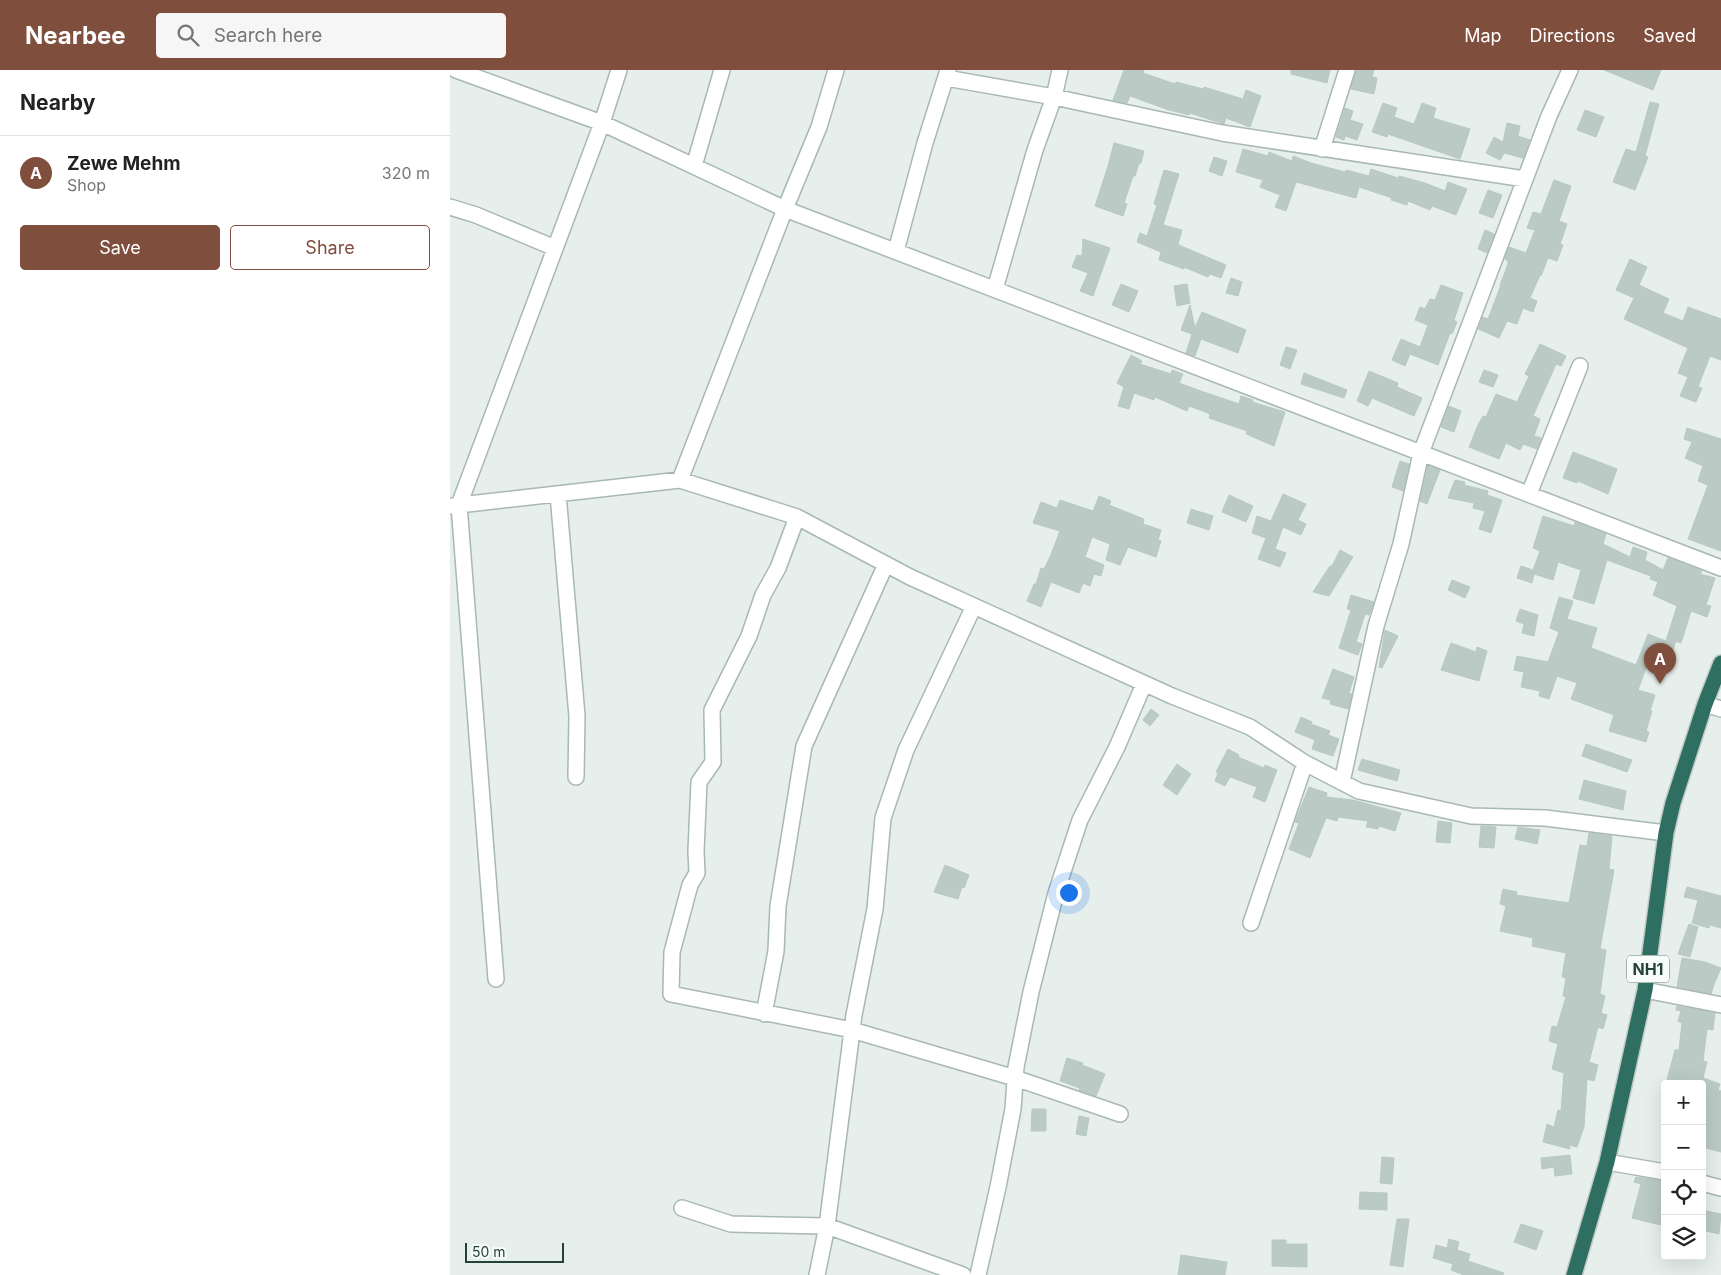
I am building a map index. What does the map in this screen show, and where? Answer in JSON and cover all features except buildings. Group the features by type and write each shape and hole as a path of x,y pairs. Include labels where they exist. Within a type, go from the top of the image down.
{"highway":[{"name":"NH1","path":"1574,1275 1607,1162 1645,990 1666,834 1673,803 1705,704 1721,663"}],"street":[{"path":"456,70 602,123 785,209 1721,568"},
{"path":"496,979 454,506 555,248 602,123 619,70"},
{"path":"694,166 722,70"},
{"path":"680,480 785,209 819,127 836,70"},
{"path":"994,289 1035,150 1054,97 1060,70"},
{"path":"1322,149 1347,70"},
{"path":"1342,782 1376,626 1401,544 1421,453 1549,116 1570,70"},
{"path":"896,251 925,143 947,74 1222,133 1526,178"},
{"path":"450,207 476,215 555,248"},
{"path":"1528,494 1580,366"},
{"path":"454,506 680,480 798,517 910,577 1144,684 1250,727 1305,763 1359,791 1471,816 1545,818 1666,834"},
{"path":"558,494 577,716 576,777"},
{"path":"798,517 778,568 763,596 749,636 712,710 713,762 699,782 697,873 690,885 672,952 671,994 852,1030 1015,1078 1120,1114"},
{"path":"764,1014 776,952 778,906 804,746 886,564"},
{"path":"817,1275 827,1226 852,1030 875,909 884,818 906,750 974,606"},
{"path":"978,1275 1004,1158 1013,1109 1015,1078 1031,992 1056,893 1080,820 1117,747 1144,684"},
{"path":"1705,704 1721,709"},
{"path":"1251,923 1305,763"},
{"path":"1645,990 1721,1006"},
{"path":"1607,1162 1661,1171"},
{"path":"1706,1184 1721,1188"},
{"path":"682,1208 731,1224 827,1226 963,1275"}],"place":[{"name":"Zewe Mehm","path":"1660,684"}]}
